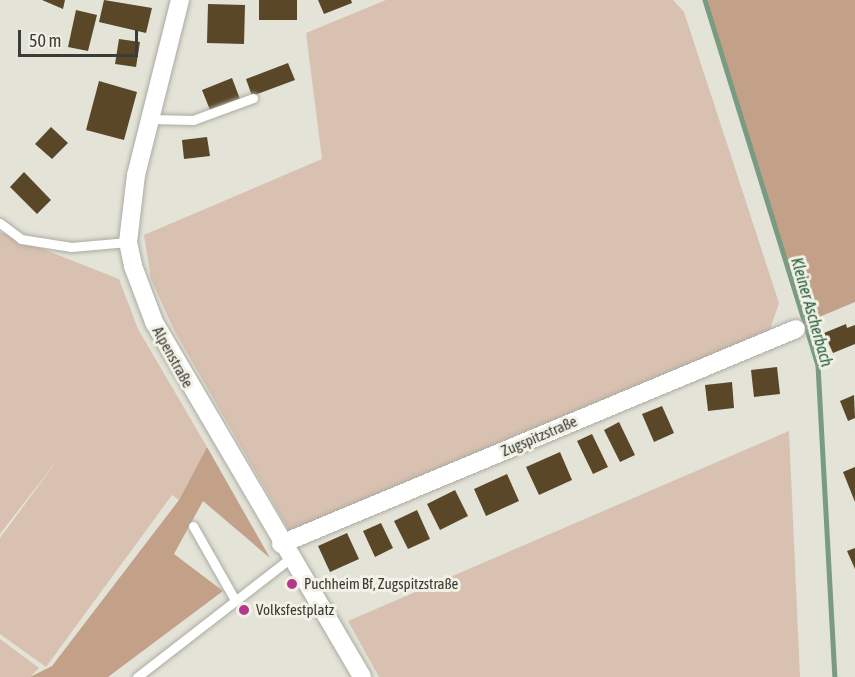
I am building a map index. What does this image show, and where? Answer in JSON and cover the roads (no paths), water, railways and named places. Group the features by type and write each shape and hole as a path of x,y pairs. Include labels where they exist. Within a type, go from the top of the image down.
{"street":[{"name":"Alpenstraße","path":"180,0 150,119 128,242 154,322 356,674"},
{"name":"Zugspitzstraße","path":"285,552 796,328"}],"lane":[{"path":"150,119 193,120 253,98"},
{"path":"0,223 21,239 71,247 128,242"},
{"path":"193,526 235,600"},
{"path":"137,677 235,600 285,552"}],"waterway":[{"name":"Kleiner Ascherbach","path":"705,0 818,365 835,677"}],"place":[{"name":"Puchheim Bf, Zugspitzstraße","path":"292,584"},
{"name":"Volksfestplatz","path":"244,610"}]}
